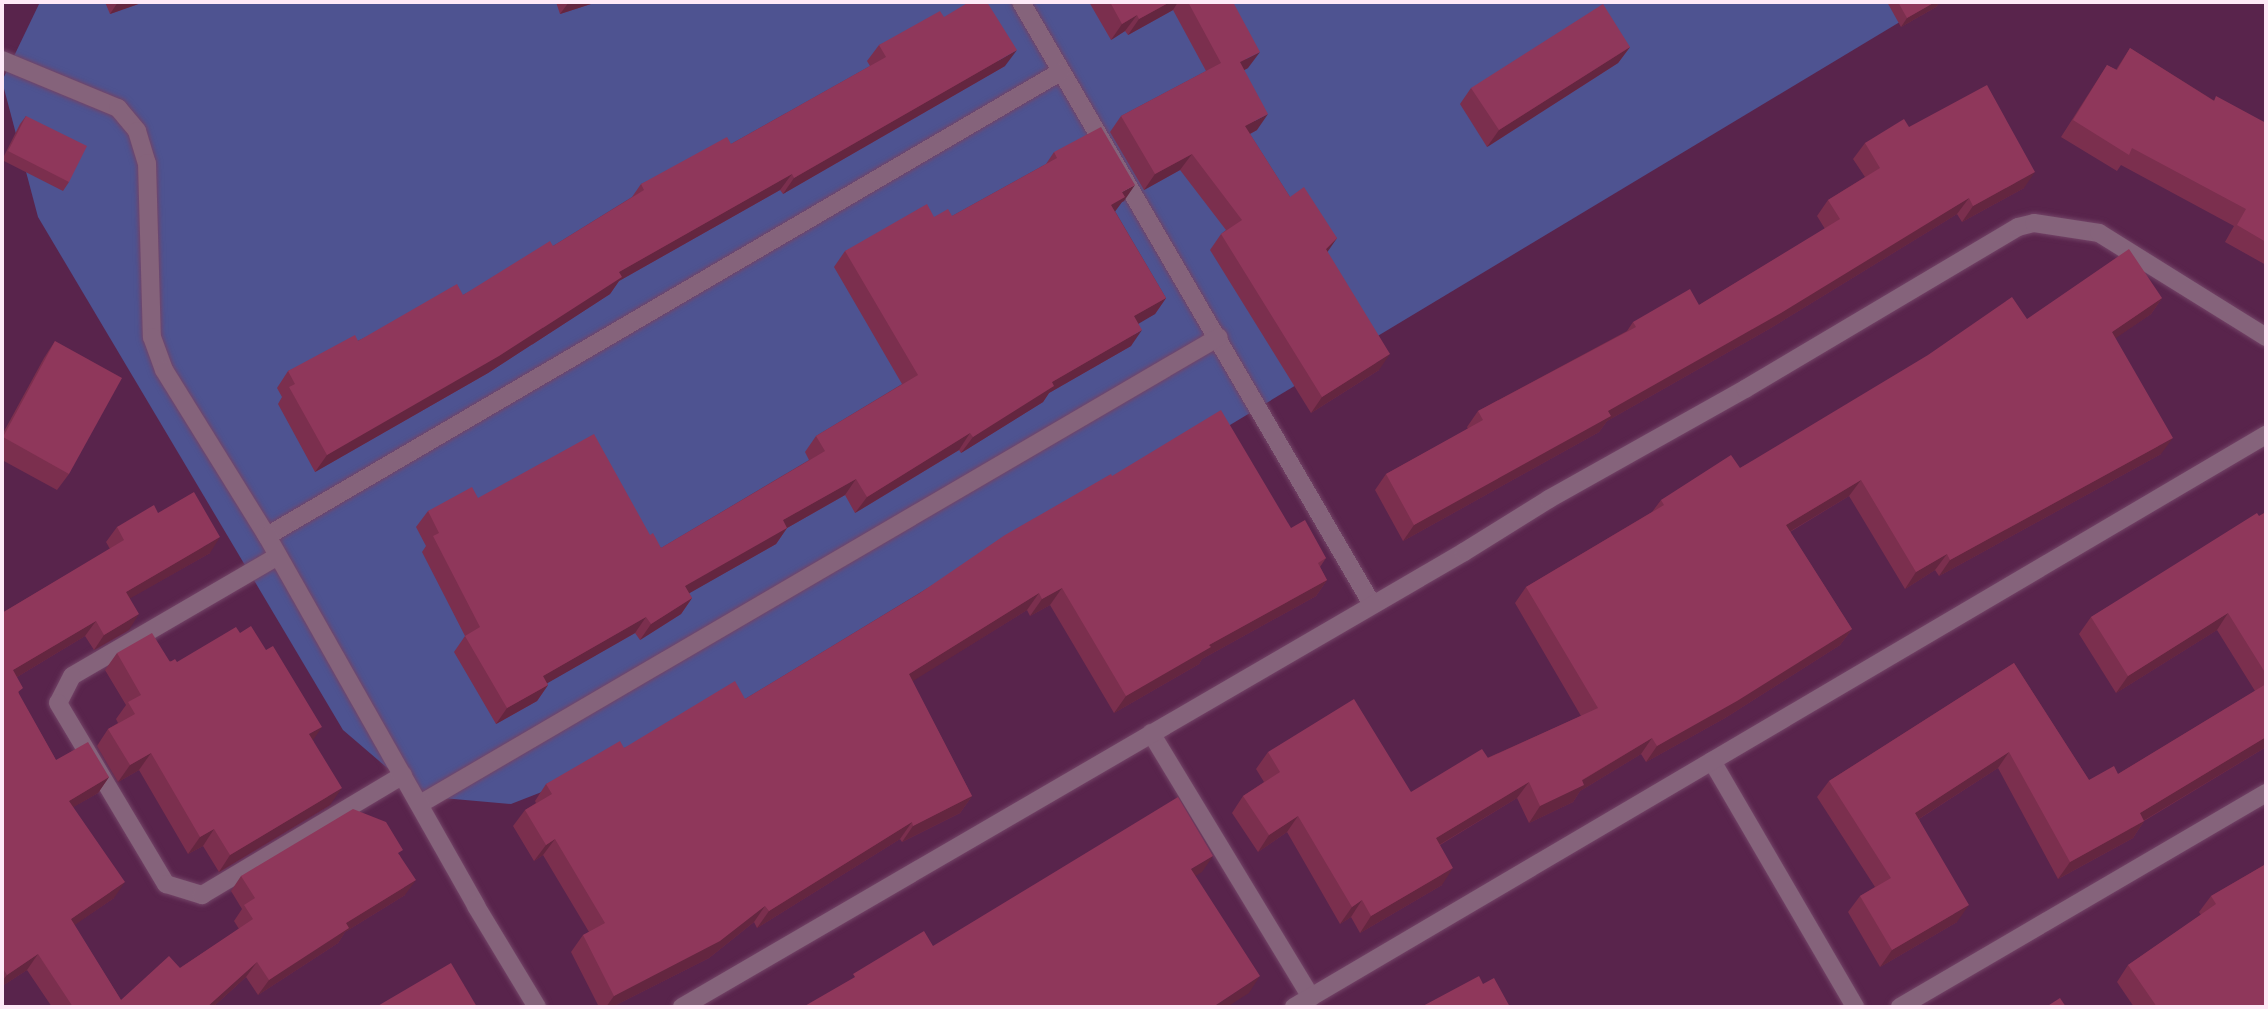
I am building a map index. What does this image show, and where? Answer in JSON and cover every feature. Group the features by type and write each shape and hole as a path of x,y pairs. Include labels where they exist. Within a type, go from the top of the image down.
{"street":[{"path":"1021,2 1219,337 1372,604"},
{"path":"2,60 118,108 137,131 147,163 152,337 176,394 267,536 537,1007"},
{"path":"267,536 1060,72"},
{"path":"682,1007 1745,389 2018,227 2034,223 2099,233 2266,337"},
{"path":"420,804 1219,337"},
{"path":"1293,1007 2266,436"},
{"path":"278,556 72,676 58,703 166,884 202,895 403,775"},
{"path":"1151,733 1311,997"},
{"path":"1712,761 1855,1007"},
{"path":"1900,1007 2266,793"}],"shaded area":[{"path":"40,2 1933,2 904,621 639,754 511,804 420,796 343,730 38,217 2,81"}],"building":[{"path":"969,2 987,2 1017,50 794,178 792,174 619,272 622,277 499,356 327,455 289,387 295,384 288,371 355,335 358,341 457,284 463,295 550,241 553,246 644,190 641,184 727,137 731,144 886,57 879,45 940,11 944,17"},
{"path":"1110,2 1170,2 1139,19 1137,15 1122,24"},
{"path":"1188,2 1233,2 1260,52 1240,62 1268,114 1245,126 1290,197 1304,187 1337,238 1326,249 1390,354 1322,397 1221,234 1242,220 1192,154 1155,174 1121,116 1221,63"},
{"path":"1898,2 1935,2 1907,18"},
{"path":"1603,4 1630,47 1499,130 1471,88"},
{"path":"2130,48 2214,101 2216,96 2266,123 2266,242 2237,225 2246,209 2132,148 2129,155 2073,120 2107,65 2117,70"},
{"path":"1987,85 2035,172 1973,206 1969,198 1781,313 1608,411 1611,416 1414,525 1386,474 1483,420 1478,411 1636,327 1633,322 1690,289 1699,305 1840,219 1828,200 1880,168 1865,143 1904,119 1909,127"},
{"path":"26,116 87,146 69,182 8,151"},
{"path":"1101,127 1135,185 1122,192 1125,197 1111,205 1166,298 1134,316 1142,330 1052,382 1054,386 973,437 970,433 867,497 856,479 783,520 787,528 685,586 692,598 651,624 646,617 543,676 548,685 507,708 465,636 480,627 433,536 439,533 428,511 472,487 478,498 594,434 650,535 653,533 661,548 825,451 816,436 918,375 845,251 927,204 934,217 948,209 952,216 1057,158 1054,152"},
{"path":"2129,249 2162,298 2112,332 2173,438 1950,560 1947,554 1916,572 1861,480 1786,525 1852,629 1737,701 1657,746 1652,738 1582,780 1584,785 1540,806 1529,782 1436,838 1453,868 1371,916 1362,900 1352,907 1298,816 1269,835 1243,796 1280,772 1268,752 1354,699 1411,792 1482,749 1488,758 1598,708 1526,587 1664,505 1661,500 1731,455 1740,468 1928,355 2012,297 2027,319"},
{"path":"55,341 122,378 69,474 3,437"},
{"path":"1221,410 1291,528 1305,520 1326,558 1318,563 1327,580 1209,645 1211,647 1126,696 1062,588 1042,599 1039,593 909,674 972,796 913,826 912,822 769,911 765,906 720,941 614,996 583,935 605,923 555,839 546,845 525,810 552,794 546,784 620,741 624,748 735,681 745,699 920,593 1005,535 1111,474 1112,476"},
{"path":"194,492 220,537 126,592 139,614 104,635 96,621 13,670 23,688 18,692 56,760 88,742 109,777 69,801 125,882 71,919 121,1000 169,956 180,968 253,919 244,905 255,898 241,876 353,809 386,822 403,850 398,853 416,880 346,923 349,928 269,980 257,962 207,1007 73,1007 38,954 7,975 2,967 2,613 124,540 117,527 154,505 158,513"},
{"path":"2266,512 2266,674 2228,613 2128,676 2091,617 2257,513 2259,516"},
{"path":"251,626 266,650 273,646 322,727 309,734 342,788 230,855 214,829 200,837 151,753 130,765 108,729 135,714 128,702 141,695 117,653 152,633 170,662 175,659 177,662 236,627 240,633"},
{"path":"2014,663 2089,780 2114,766 2118,774 2266,684 2266,737 2140,813 2144,821 2070,862 2009,752 1915,813 1969,905 1892,950 1860,896 1891,878 1829,781"},
{"path":"1178,797 1213,856 1191,869 1260,976 1213,1007 803,1007 855,977 853,974 924,931 933,946"},
{"path":"2266,864 2266,1007 2157,1007 2128,965 2216,904 2211,896"},
{"path":"451,963 477,1007 376,1007"},
{"path":"1479,976 1483,984 1494,978 1510,1007 1421,1007"},
{"path":"2060,998 2066,1007 2046,1007"}]}
